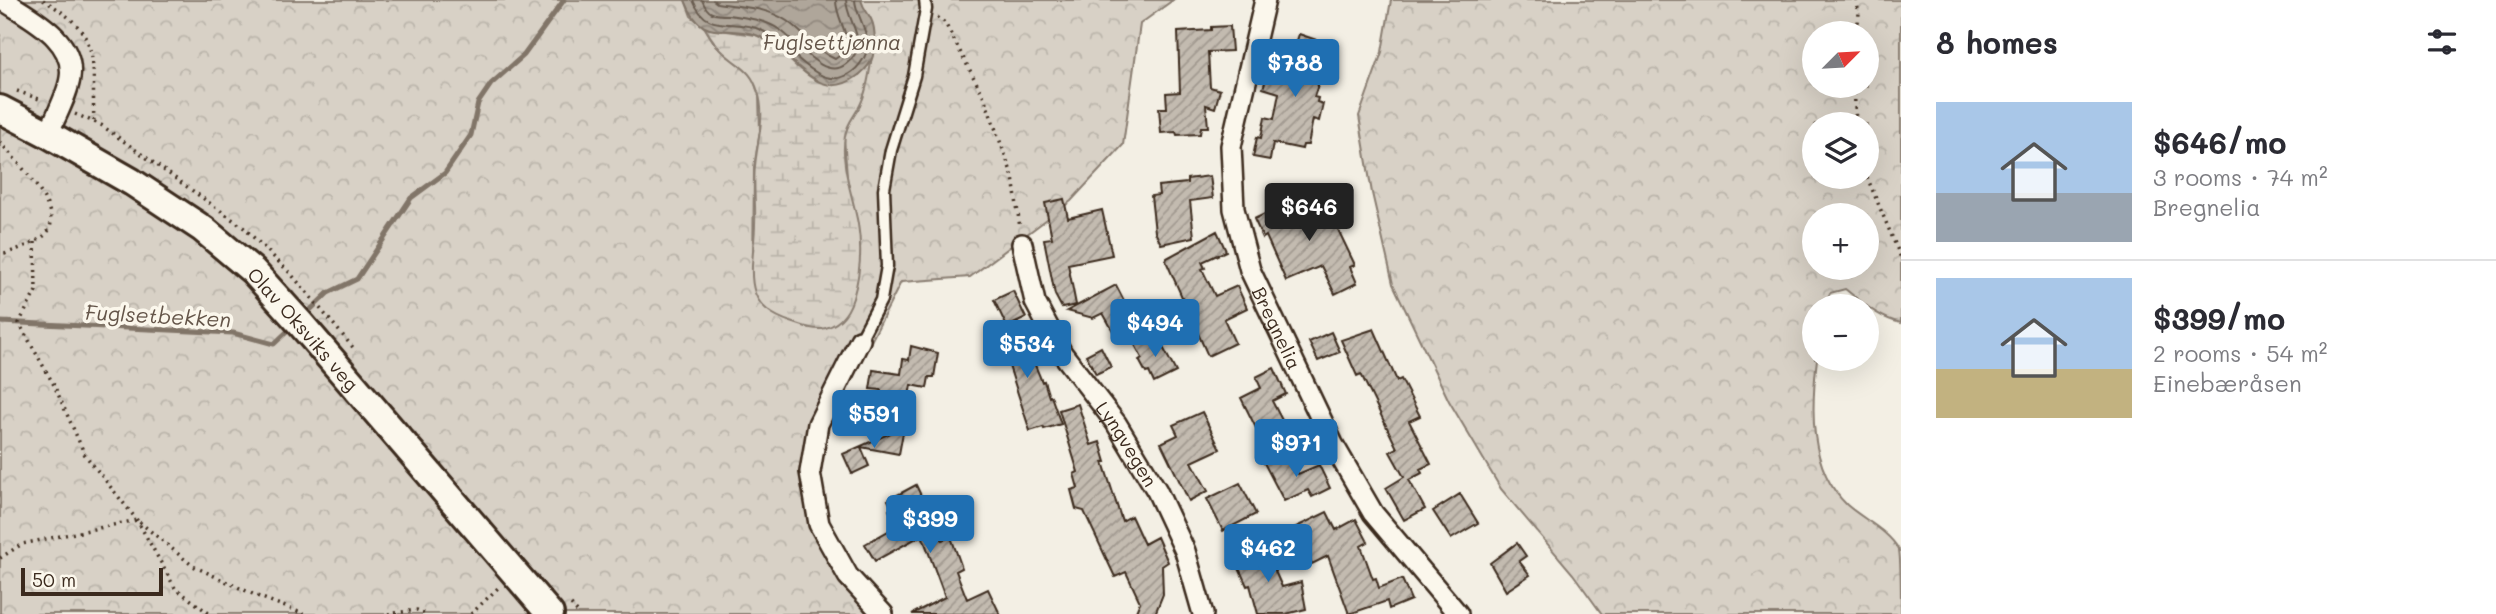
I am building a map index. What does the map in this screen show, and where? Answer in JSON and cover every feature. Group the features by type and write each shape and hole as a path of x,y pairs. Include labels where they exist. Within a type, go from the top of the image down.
{"street":[{"path":"3,0 54,34 66,51 71,77 48,134"},
{"name":"Bregnelia","path":"1265,0 1231,146 1234,209 1250,270 1333,444 1373,513 1458,614"},
{"name":"Olav Oksviks veg","path":"0,109 132,183 203,229 253,271 550,614"},
{"name":"Lyngvegen","path":"1022,244 1035,302 1062,353 1116,423 1157,491 1185,551 1202,614"},
{"path":"860,340 818,424 810,472 819,524 848,576 883,614"}],"lane":[{"path":"860,340 881,299 887,266 884,189 891,150 914,76 926,4"}],"path":[{"path":"1856,0 1858,21"},
{"path":"926,4 945,23 984,97 1013,177 1022,244"},
{"path":"0,142 43,196 49,208 49,229 35,242 0,256"},
{"path":"1872,189 1901,258"},
{"path":"35,242 36,291 19,323 54,385 85,455 137,520 175,588 210,614"},
{"path":"0,558 22,544 137,520"},
{"path":"137,520 193,566 257,596 304,614"},
{"path":"471,614 514,572"},
{"path":"388,614 417,610 426,614"}],"green space":[{"path":"0,0 685,0 691,16 705,28 714,43 727,56 742,65 753,79 759,95 760,131 754,167 753,276 858,225 848,190 844,137 850,120 860,106 871,62 843,0 1173,0 1140,24 1123,145 1071,201 970,277 901,282 809,464 851,591 867,614 0,614"},
{"path":"1391,0 1901,0 1901,323 1879,314 1879,294 1851,294 1845,289 1830,294 1802,294 1802,371 1816,371 1815,436 1825,473 1834,490 1847,505 1889,537 1899,550 1901,614 1602,614 1573,574 1501,489 1449,401 1393,284 1372,193 1359,116 1382,52"},
{"path":"705,28 756,35 772,43 797,67 859,75 871,62 865,93 848,127 844,147 859,233 859,271 848,309 833,325 814,329 785,320 774,315 757,298 752,268 754,173 761,120 760,101 755,84 748,74 721,50"}],"water":[{"name":"Fuglsettjønna","path":"685,0 861,0 874,28 873,57 856,77 841,84 828,85 815,80 780,50 756,35 706,28 691,14"}],"building":[{"path":"1230,26 1232,51 1208,52 1210,87 1220,90 1215,108 1206,105 1208,127 1201,127 1200,134 1161,133 1159,108 1167,108 1166,93 1180,92 1178,32"},
{"path":"1299,34 1331,45 1314,97 1318,98 1317,102 1323,104 1319,121 1313,119 1308,145 1303,145 1302,149 1273,143 1270,160 1253,157 1257,137 1261,138 1265,117 1274,119 1279,93 1263,88 1268,74 1285,79"},
{"path":"1210,176 1213,198 1190,201 1194,237 1161,244 1155,232 1151,196 1159,195 1158,186 1187,183 1187,179"},
{"path":"1321,194 1355,265 1350,267 1357,283 1335,294 1321,266 1286,281 1266,236 1263,238 1254,219 1273,210 1275,215"},
{"path":"1064,199 1068,218 1102,210 1112,255 1068,264 1076,305 1062,308 1055,295 1044,239 1052,238 1045,203"},
{"path":"1217,231 1226,251 1202,262 1205,268 1202,269 1215,296 1237,286 1247,308 1224,319 1235,343 1208,356 1166,261"},
{"path":"1116,285 1134,320 1113,331 1103,313 1093,318 1067,311"},
{"path":"1013,291 1026,318 1007,327 994,300"},
{"path":"1018,324 1061,424 1030,431 1009,366 1004,358 999,361 994,347 999,345 994,334"},
{"path":"1374,329 1397,381 1401,379 1420,416 1409,421 1431,464 1420,469 1422,473 1409,480 1425,509 1404,520 1386,488 1404,477 1390,452 1397,448 1361,374 1357,376 1341,340"},
{"path":"1331,332 1340,352 1318,361 1309,342"},
{"path":"1156,334 1176,372 1154,383 1139,360 1142,358 1135,345"},
{"path":"911,346 938,353 934,377 929,377 927,388 911,385 904,424 876,419 881,390 870,389 873,370 901,374 903,359 909,360"},
{"path":"1101,347 1111,367 1096,374 1086,355"},
{"path":"1274,368 1286,394 1272,401 1284,424 1263,434 1261,430 1258,432 1241,398 1261,388 1256,377"},
{"path":"1078,404 1091,445 1100,442 1106,462 1103,462 1122,521 1131,516 1144,544 1157,537 1168,562 1162,566 1163,594 1155,614 1135,614 1140,602 1126,572 1115,577 1084,511 1076,509 1071,490 1078,488 1074,474 1078,472 1059,410"},
{"path":"1202,412 1220,449 1192,462 1208,491 1189,501 1161,443 1178,435 1173,425"},
{"path":"904,427 899,454 861,447 869,466 852,474 843,454"},
{"path":"1284,453 1291,468 1294,466 1298,474 1319,465 1330,488 1312,497 1308,490 1284,501 1264,463"},
{"path":"1240,483 1256,514 1223,531 1207,499"},
{"path":"916,485 942,540 951,537 962,568 956,571 967,599 988,589 1000,614 912,614 945,597 922,535 875,561 865,544 897,526 889,510 892,508 888,500"},
{"path":"1460,494 1478,523 1451,539 1433,511"},
{"path":"1327,512 1336,530 1356,519 1368,542 1361,546 1379,588 1402,579 1411,600 1389,609 1387,601 1349,614 1328,556 1312,564 1294,528"},
{"path":"1262,542 1282,587 1301,582 1306,609 1286,614 1258,614 1250,585 1247,586 1233,555"},
{"path":"1517,543 1526,556 1519,561 1530,575 1506,591 1490,563"}],"waterway":[{"name":"Fuglsetbekken","path":"303,317 328,293 357,279 411,198 445,173 471,135 478,103 491,84 524,55 564,0"},
{"name":"Fuglsetbekken","path":"0,322 233,333 274,344 293,326"}]}
